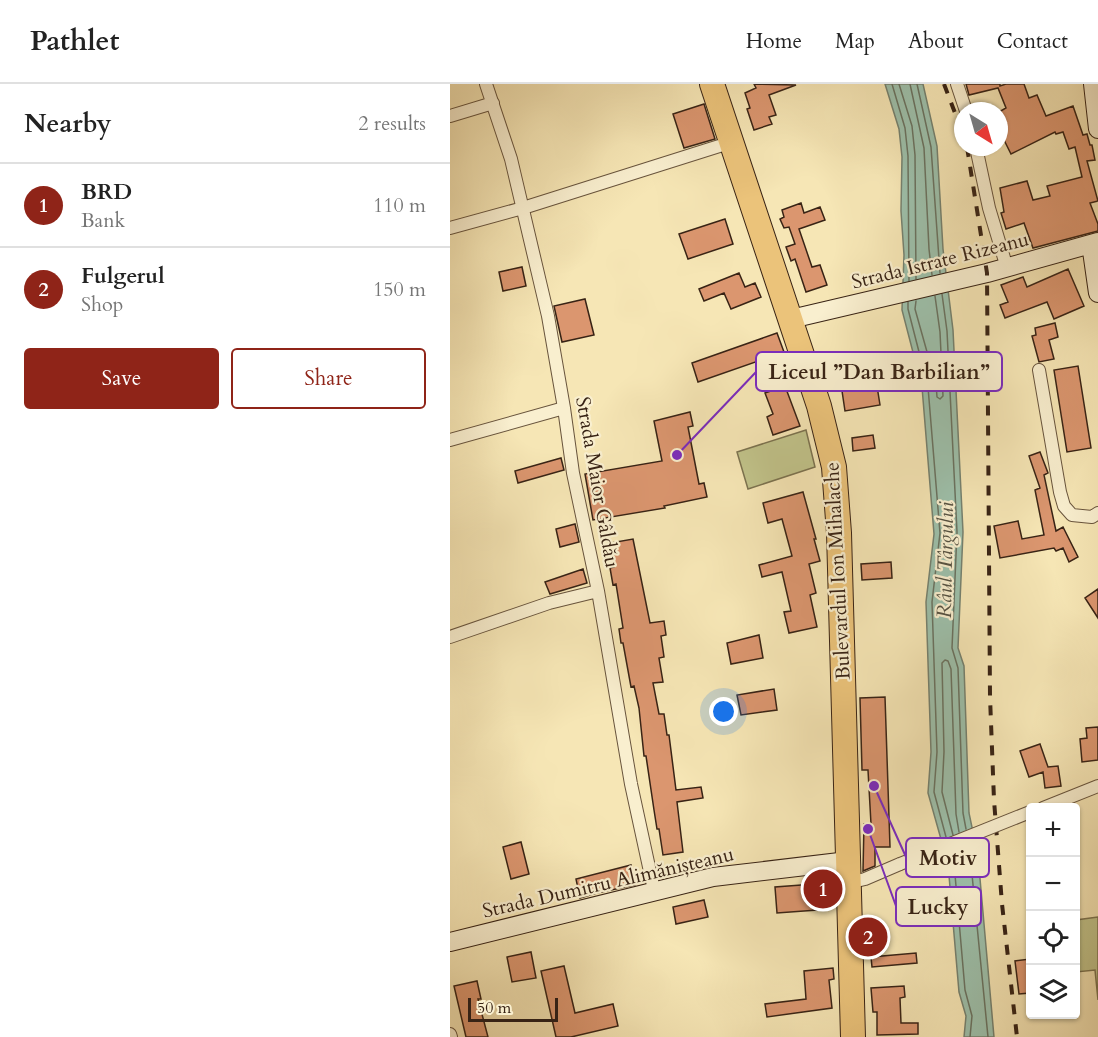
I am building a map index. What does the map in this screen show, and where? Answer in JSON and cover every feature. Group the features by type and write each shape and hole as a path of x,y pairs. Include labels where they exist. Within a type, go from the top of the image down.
{"highway":[{"name":"Bulevardul Ion Mihalache","path":"712,84 792,319 828,440 837,494 853,1037"}],"street":[{"name":"Strada Maior Gâldău","path":"486,84 511,159 548,316 573,473 598,591 632,784 654,890"},
{"path":"957,84 963,102"},
{"path":"1093,84 1098,129"},
{"path":"450,116 493,103"},
{"path":"450,228 523,208 732,142"},
{"path":"978,156 989,208 1007,268"},
{"path":"1094,243 1098,293"},
{"name":"Strada Istrate Rizeanu","path":"792,319 1007,268 1094,243"},
{"path":"1039,370 1064,506 1072,515 1092,516 1098,513"},
{"path":"450,440 564,408"},
{"path":"450,637 549,603 598,591"},
{"path":"1053,803 1098,786"},
{"path":"848,872 865,879 1026,814"},
{"name":"Strada Dumitru Alimănișteanu","path":"450,942 713,877 848,872"}],"green space":[{"path":"806,430 815,467 748,489 737,452"},
{"path":"1098,917 1098,1000 1095,970 1080,972 1080,919"}],"water":[{"name":"Râul Târgului","path":"885,84 923,84 937,146 943,249 953,330 963,532 958,648 964,666 969,813 978,856 994,1037 964,1037 966,1016 959,992 948,864 928,793 931,752 926,602 934,534 922,387 902,310 904,255 901,211 902,157 899,129"}],"building":[{"path":"754,84 796,85 769,95 776,115 769,117 772,124 754,130 747,109 750,108 745,93 756,88"},
{"path":"966,84 1000,84 1000,86 1024,84 1029,98 1037,95 1046,116 1073,106 1083,135 1087,134 1090,145 1092,145 1095,160 1087,161 1098,201 1090,203 1098,224 1098,231 1033,248 1024,223 1006,229 1001,213 1004,212 1000,188 1027,181 1033,200 1050,196 1047,186 1082,177 1075,147 1069,149 1063,132 1056,134 1055,132 1011,154 1008,148 1008,102 1004,102 998,88 969,95"},
{"path":"704,104 715,139 684,148 673,114"},
{"path":"801,203 804,213 820,207 825,220 799,229 812,267 820,265 827,285 806,292 795,259 791,261 786,247 795,244 789,227 784,228 780,219 784,217 782,210"},
{"path":"725,219 733,244 688,259 679,234"},
{"path":"522,267 526,286 503,291 499,272"},
{"path":"1068,269 1084,306 1054,319 1047,302 1005,318 1000,305 1008,302 1001,285 1023,277 1027,287"},
{"path":"739,273 745,287 755,283 761,297 731,309 724,293 704,301 699,289"},
{"path":"585,299 594,335 562,342 554,306"},
{"path":"1055,323 1058,337 1049,340 1054,359 1039,362 1032,336 1036,335 1035,328"},
{"path":"777,333 784,352 698,382 692,363"},
{"path":"1078,366 1091,448 1067,452 1054,370"},
{"path":"886,370 888,384 877,386 880,405 845,411 842,391 838,391 836,377"},
{"path":"785,386 800,426 773,435 767,417 773,414 765,393"},
{"path":"690,412 693,426 688,427 699,484 704,483 707,497 664,506 665,508 593,520 585,474 662,461 654,421"},
{"path":"873,435 875,448 853,451 852,438"},
{"path":"1040,452 1048,473 1044,475 1056,531 1063,527 1078,557 1069,562 1063,548 1056,551 1054,548 1000,558 994,526 1018,521 1022,539 1044,535 1035,490 1040,488 1029,456"},
{"path":"561,458 564,470 518,483 515,471"},
{"path":"803,492 820,561 809,564 816,593 810,595 817,627 789,633 784,612 791,611 782,572 762,577 759,565 792,556 782,519 768,523 763,503"},
{"path":"575,524 579,542 560,547 556,529"},
{"path":"633,539 650,623 664,621 666,635 661,636 664,657 659,658 663,682 653,683 659,714 664,714 667,735 669,735 676,790 701,787 703,798 677,802 683,852 663,855 646,756 644,756 639,708 634,686 631,687 623,643 621,643 619,629 623,628 616,584 613,585 610,568 614,567 610,543"},
{"path":"891,562 892,578 862,580 861,564"},
{"path":"583,569 587,583 550,594 545,582"},
{"path":"1098,589 1098,618 1085,598"},
{"path":"759,635 763,658 731,664 727,643"},
{"path":"774,689 777,710 741,715 737,695"},
{"path":"885,697 890,847 875,847 875,866 863,871 864,824 871,824 868,770 862,770 860,698"},
{"path":"1098,727 1098,760 1082,762 1080,739 1087,738 1086,728"},
{"path":"1040,744 1048,767 1058,766 1061,786 1045,788 1043,772 1029,777 1020,751"},
{"path":"521,842 529,874 511,879 503,847"},
{"path":"631,865 635,885 580,898 576,879"},
{"path":"828,883 831,909 777,913 775,887"},
{"path":"704,900 708,917 676,924 673,907"},
{"path":"531,952 536,978 512,982 507,957"},
{"path":"916,953 917,963 872,967 871,957"},
{"path":"1026,960 1026,993 1019,994 1015,961"},
{"path":"564,966 575,1013 613,1004 618,1026 571,1037 556,1037 541,971"},
{"path":"833,968 834,979 829,980 832,1008 767,1017 765,1004 806,999 804,971"},
{"path":"477,981 481,999 478,999 488,1037 466,1037 454,986"},
{"path":"904,986 905,997 900,998 901,1023 918,1023 918,1034 877,1035 877,1012 873,1012 871,988"}],"railway":[{"path":"944,84 954,110"},
{"path":"968,156 987,273 990,697 994,800 1002,904 1017,1037"}],"place":[{"name":"Liceul ”Dan Barbilian”","path":"677,455"},
{"name":"Motiv","path":"874,786"},
{"name":"Lucky","path":"868,829"},
{"name":"BRD","path":"823,889"},
{"name":"Fulgerul","path":"868,937"}]}
